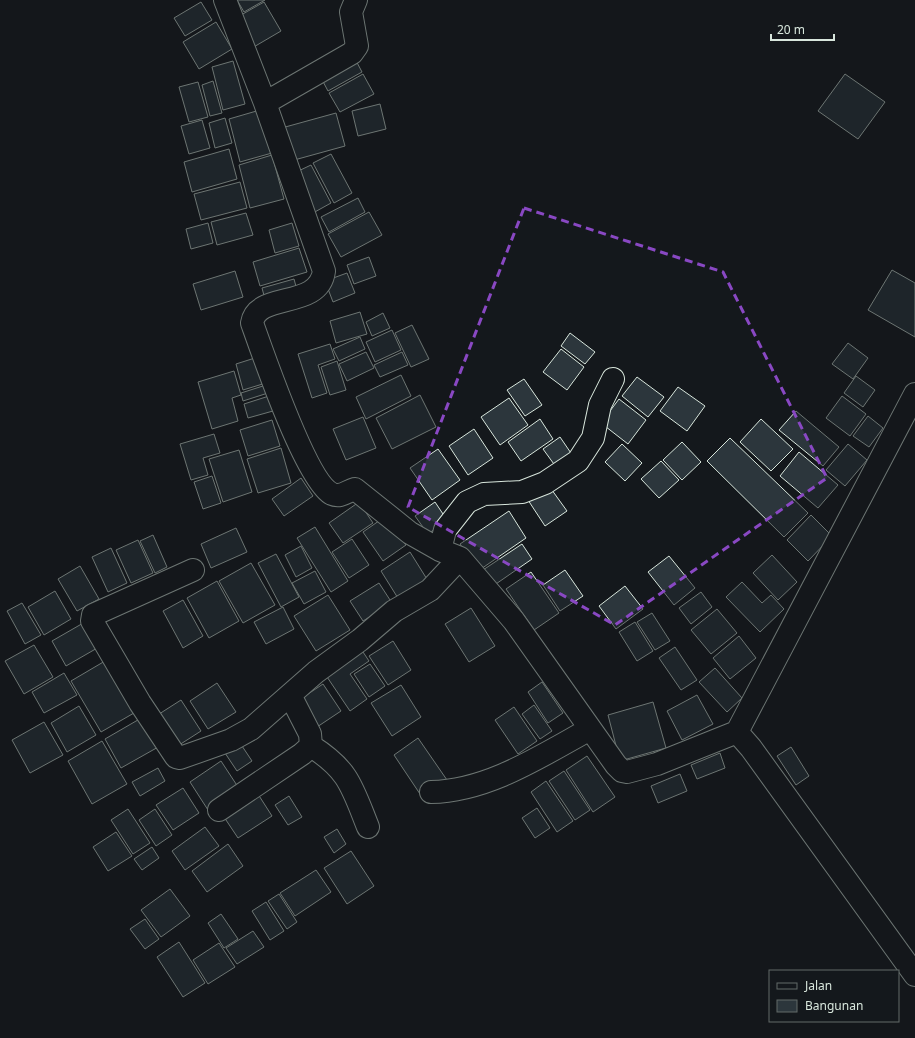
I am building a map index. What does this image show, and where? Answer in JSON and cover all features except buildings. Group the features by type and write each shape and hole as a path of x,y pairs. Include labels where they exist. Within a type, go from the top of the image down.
{"street":[{"path":"225,0 265,103 324,271 319,284 306,294 261,308 254,314 252,323 303,455 319,482 332,494 337,496 355,489 410,533 440,550 460,558 514,621 616,765 625,772 664,761 737,732 915,394"},
{"path":"265,103 352,53 357,46 351,12 356,0"},
{"path":"440,550 445,530 468,502 484,494 522,492 545,483 578,461 593,438 600,405 613,379"},
{"path":"193,570 93,615 92,621 140,704 176,757 184,757 242,734 263,719 316,672 360,640 394,611 430,590 460,558"},
{"path":"290,695 310,734 311,746"},
{"path":"431,792 441,792 478,784 506,773 590,729"},
{"path":"737,732 751,748 915,975"},
{"path":"219,810 302,754 311,746"},
{"path":"311,746 329,757 350,782 368,827"}],"highlighted area":[{"path":"524,208 723,272 827,478 615,625 408,507"}]}
